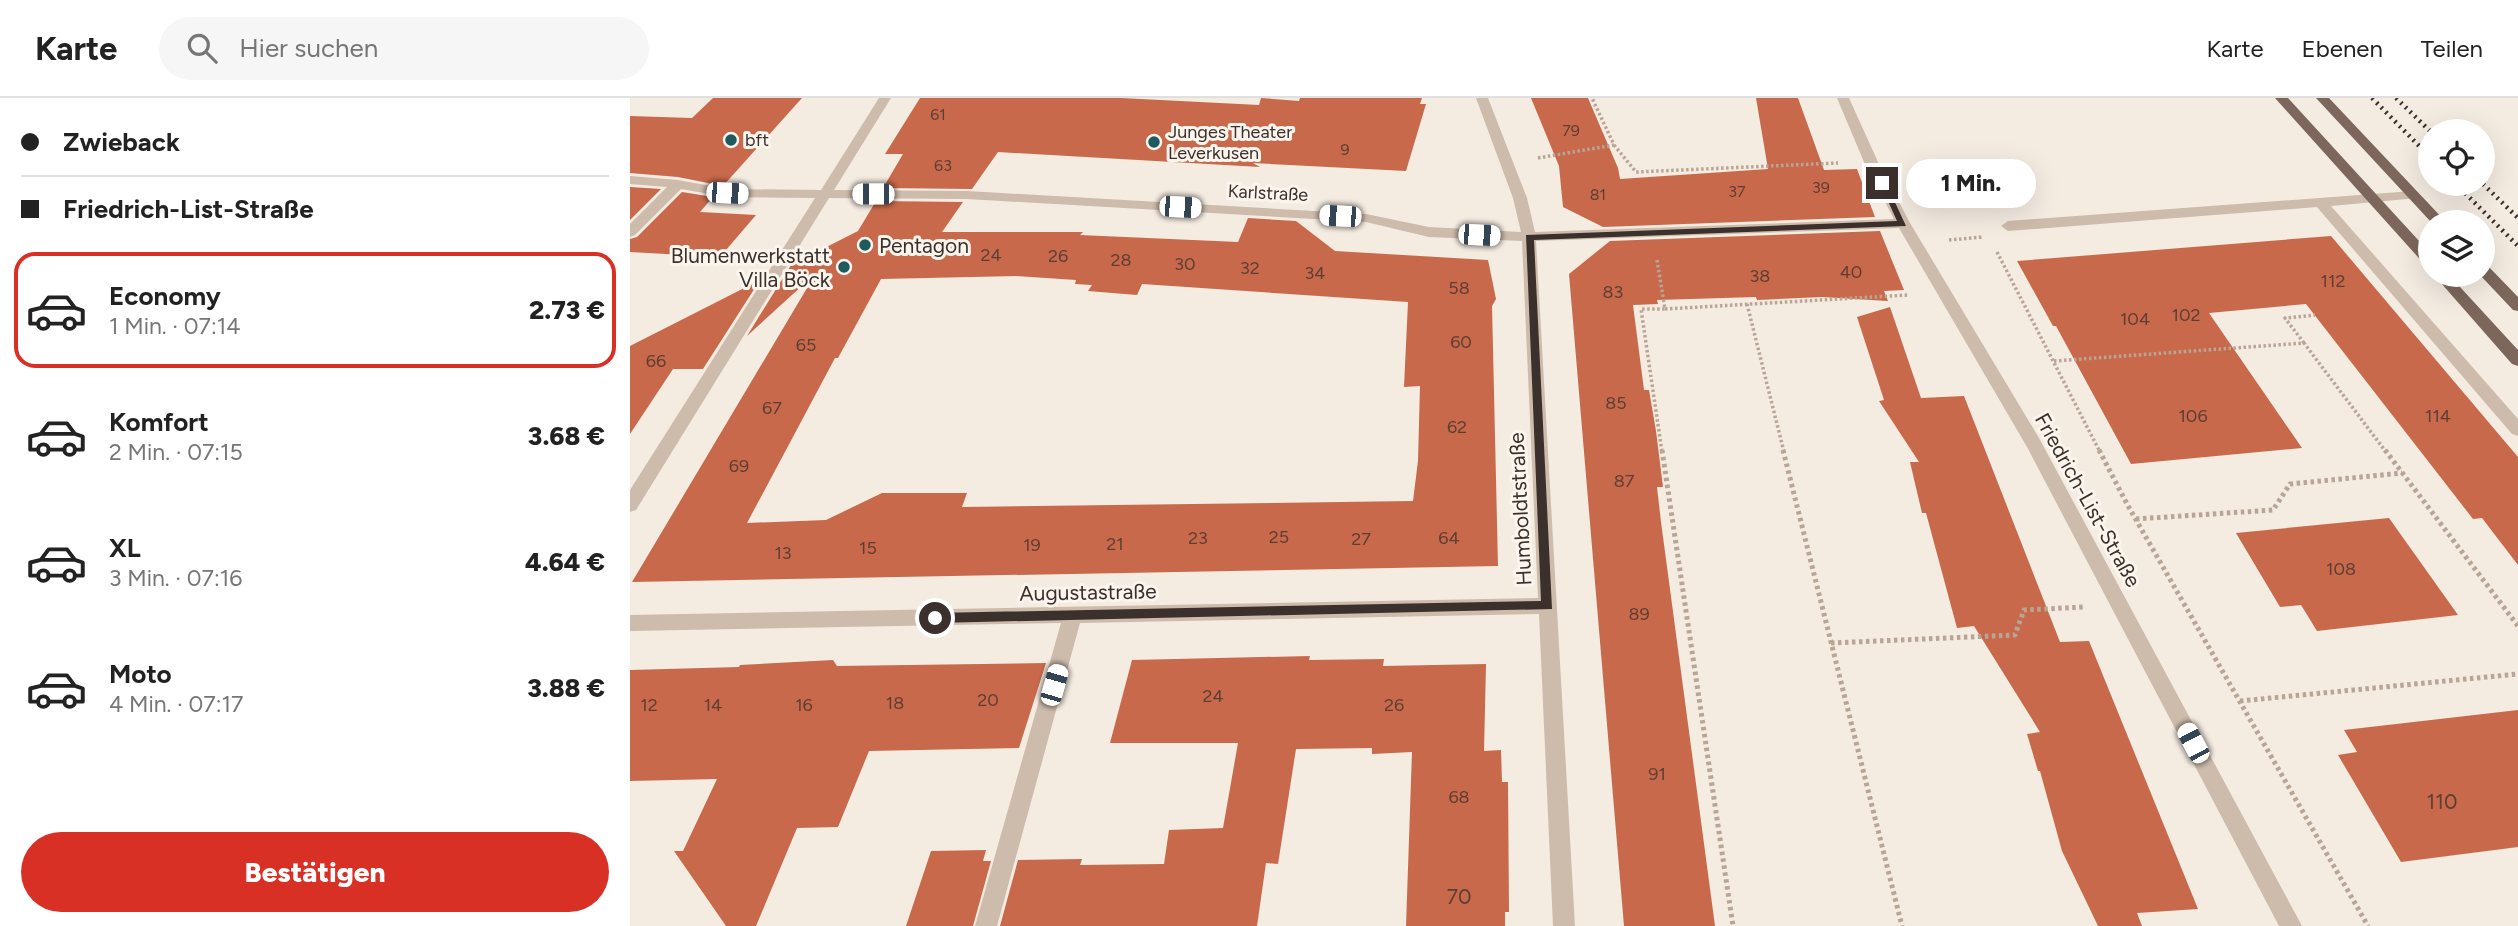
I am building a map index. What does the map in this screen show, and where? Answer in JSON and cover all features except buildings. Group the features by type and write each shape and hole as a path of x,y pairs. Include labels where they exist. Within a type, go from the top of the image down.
{"main road":[{"path":"2281,98 2418,249"},
{"path":"2322,98 2427,210"},
{"path":"2495,282 2518,306"},
{"path":"2452,287 2518,359"}],"street":[{"path":"630,505 884,98"},
{"name":"Humboldtstraße","path":"1482,98 1520,198 1529,237 1564,926"},
{"name":"Friedrich-List-Straße","path":"1843,98 1871,162 1903,223 2032,443 2291,926"},
{"name":"Karlstraße","path":"630,180 678,184 727,193 786,196 826,193 967,195 1366,218 1429,232 1529,237 1903,223"},
{"path":"630,232 678,184"},
{"path":"2008,226 2413,195"},
{"path":"2320,202 2518,430"},
{"name":"Augustastraße","path":"630,623 1548,606"},
{"path":"986,926 1073,615"}],"path":[{"path":"1592,98 1614,145 1636,172 1871,162"},
{"path":"1506,163 1614,145"},
{"path":"1951,240 1989,237 2008,226"},
{"path":"1652,233 1665,309"},
{"path":"1989,237 2136,519 2368,926"},
{"path":"1733,926 1641,310 1943,293"},
{"path":"1747,304 1902,926"},
{"path":"2315,315 2286,318 2518,626"},
{"path":"2054,361 2304,343"},
{"path":"2136,519 2273,510 2290,484 2403,473"},
{"path":"1831,643 2015,635 2024,610 2119,605"},
{"path":"2240,701 2518,674"}],"railway":[{"path":"2372,98 2418,145"},
{"path":"2396,98 2418,119"},
{"path":"2468,196 2518,246"},
{"path":"2495,196 2518,218"}],"place":[{"name":"bft","path":"731,140"},
{"name":"Junges Theater Leverkusen","path":"1154,142"},
{"name":"Pentagon","path":"865,245"},
{"name":"Blumenwerkstatt Villa Böck","path":"844,267"}],"route":[{"path":"935,618 1548,606 1529,237 1903,223 1882,183"}]}
